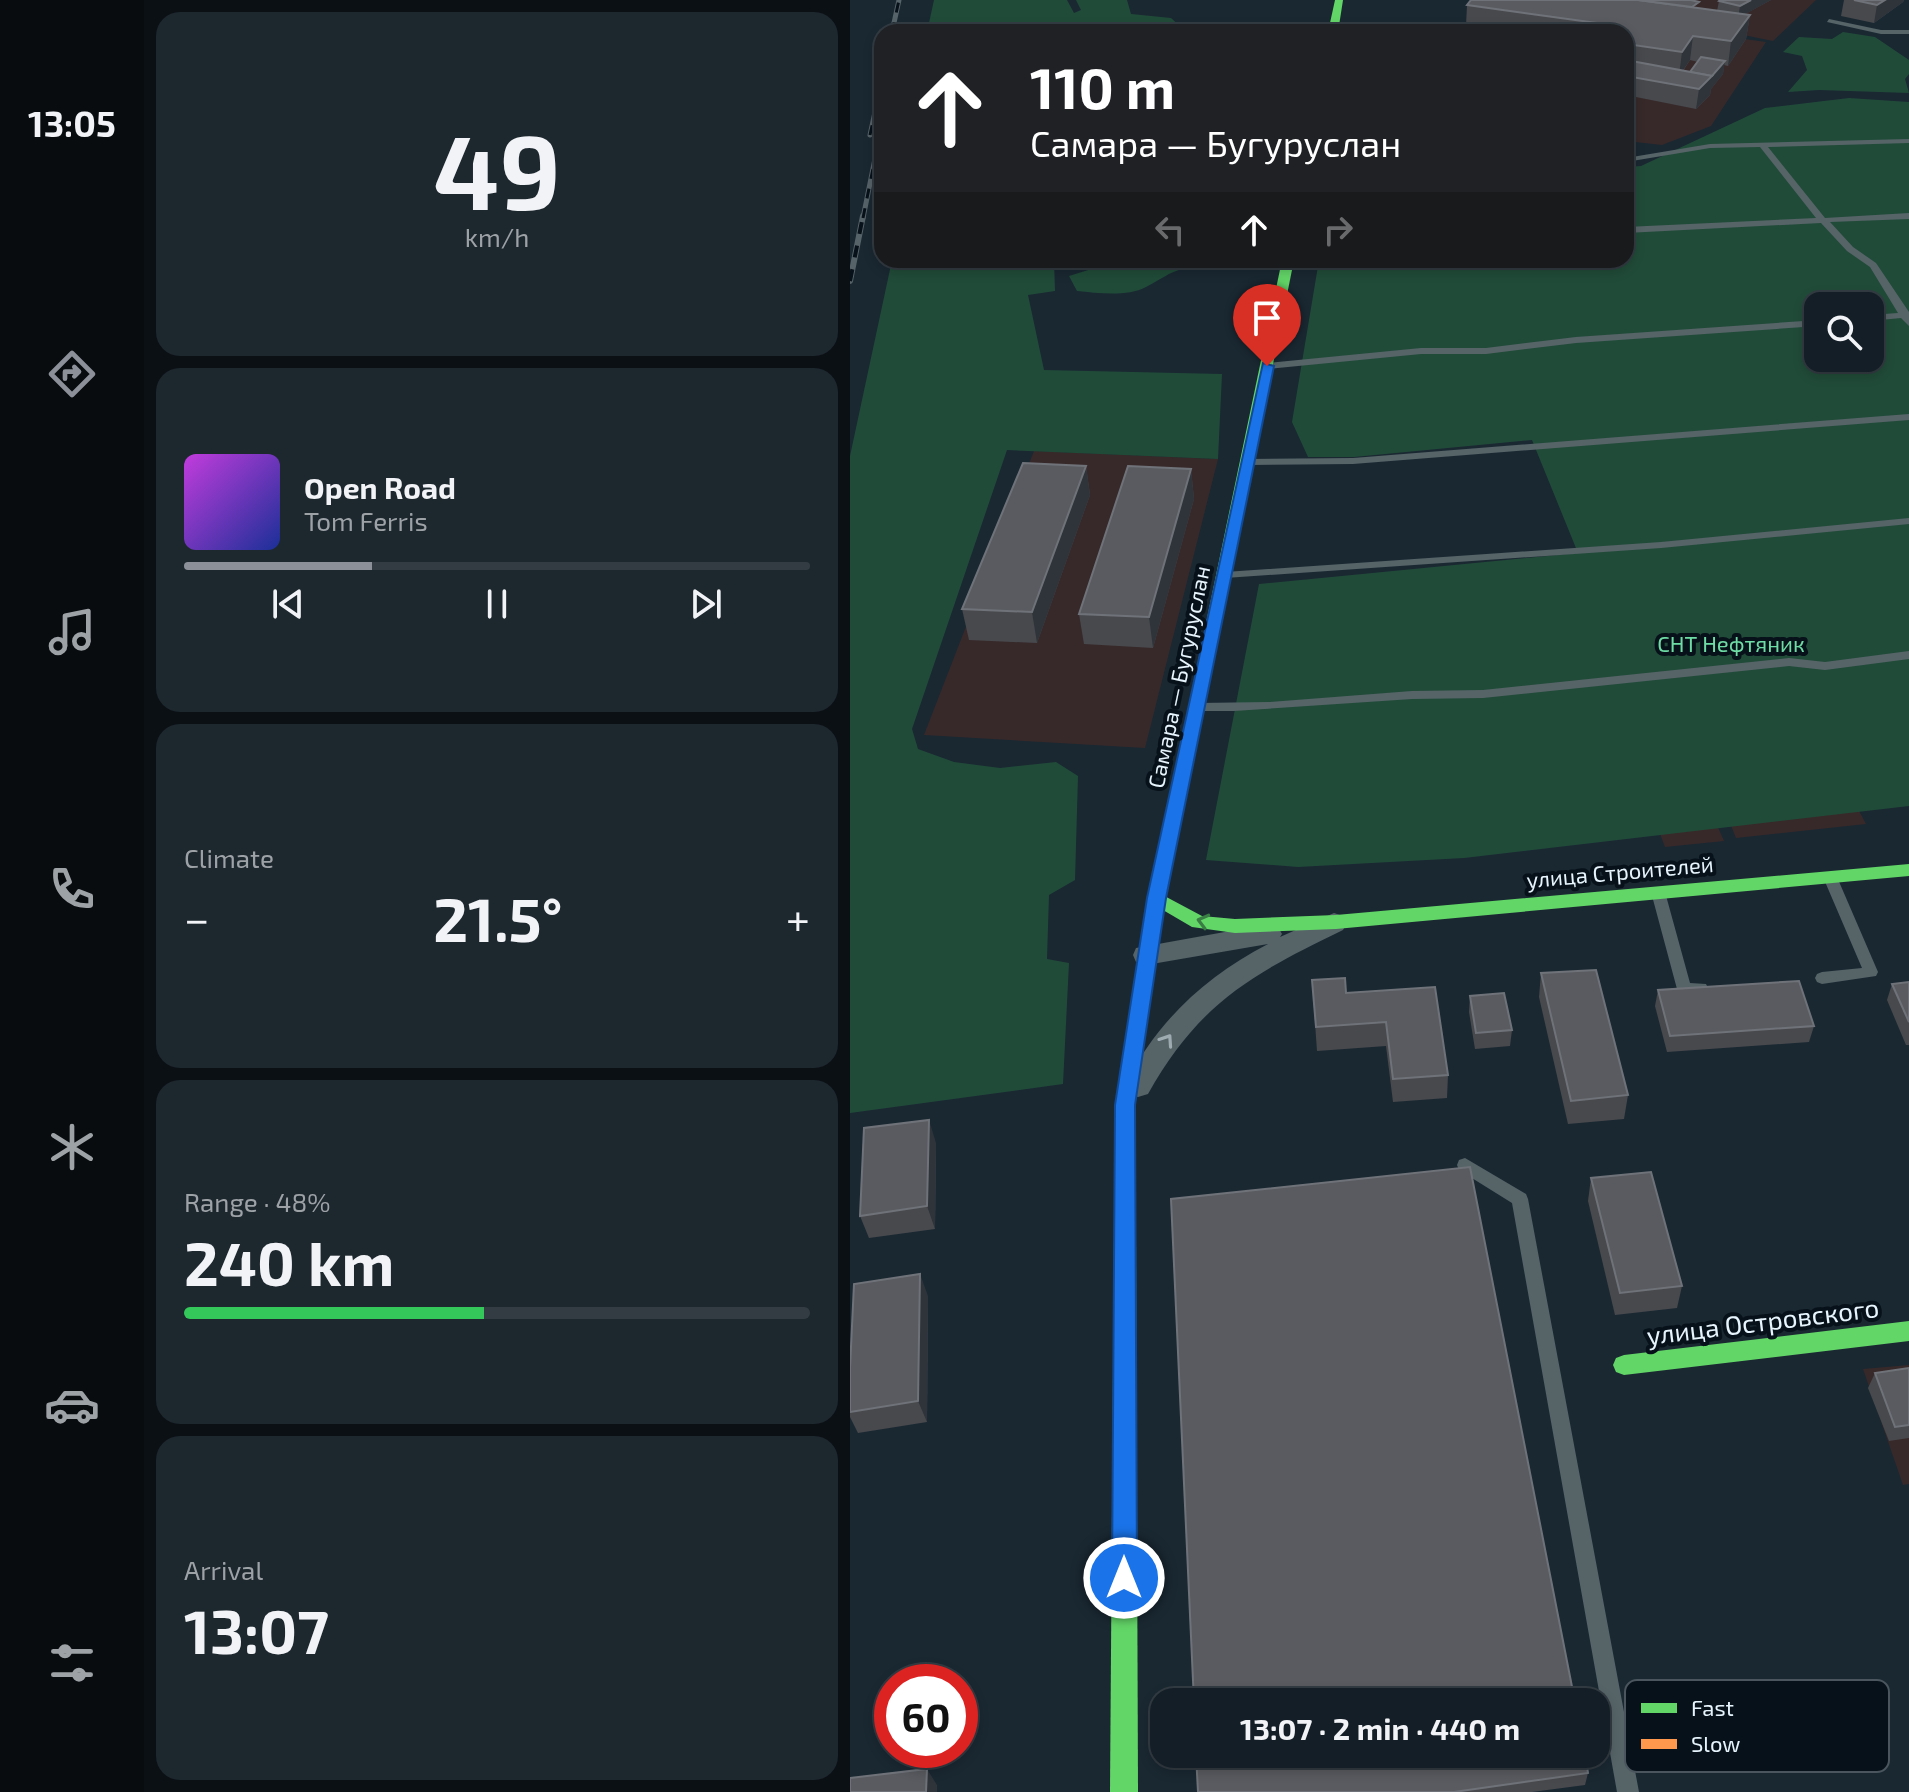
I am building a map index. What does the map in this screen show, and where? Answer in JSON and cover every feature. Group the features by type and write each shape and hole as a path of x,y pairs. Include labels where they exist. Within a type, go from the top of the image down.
{"main road":[{"path":"1335,24 1339,0"},
{"name":"Самара — Бугуруслан","path":"1124,1792 1125,1105 1146,955 1286,268"},
{"name":"улица Строителей","path":"1157,898 1198,922 1235,926 1336,922 1909,870"},
{"name":"улица Островского","path":"1624,1365 1909,1331"}],"street":[{"path":"1146,955 1336,922"},
{"path":"1125,1105 1173,1030 1218,985 1266,955 1336,922"}],"lane":[{"path":"1829,21 1907,34"},
{"path":"1634,159 1710,146 1909,141"},
{"path":"1762,145 1821,218 1850,249 1873,265 1907,318"},
{"path":"1634,230 1909,216"},
{"path":"1884,318 1907,318"},
{"path":"1267,366 1421,351 1486,351 1576,340 1804,324"},
{"path":"1248,462 1353,461 1909,417"},
{"path":"1225,575 1661,545 1909,521"},
{"path":"1198,707 1240,709 1438,692 1483,694 1789,662 1825,666 1909,655"},
{"path":"1822,978 1871,972 1830,877"},
{"path":"1658,892 1684,989 1721,986"},
{"path":"1465,1165 1520,1199 1628,1792"}],"shaded area":[{"path":"1506,0 1816,0 1773,41 1685,23"},
{"path":"1486,3 1766,42 1711,126 1662,145 1634,142 1634,24 1466,24"},
{"path":"1034,451 1218,459 1145,748 924,735"},
{"path":"1858,809 1866,824 1736,838 1730,823"},
{"path":"1717,825 1724,841 1665,847 1659,831"},
{"path":"1909,1365 1909,1484 1903,1485 1863,1369"}],"green space":[{"path":"934,0 1067,0 1074,13 1081,10 1076,0 1127,0 1131,14 1171,18 1178,24 929,24"},
{"path":"1843,32 1875,37 1909,60 1909,74 1905,79 1909,93 1788,92 1807,70 1802,56 1783,52 1799,37 1832,39"},
{"name":"СНТ Нефтяник","path":"1849,98 1909,102 1909,806 1464,858 1298,867 1206,860 1259,584 1578,553 1532,440 1354,457 1308,457 1292,422 1318,268 1634,268 1634,166 1641,166 1765,108"},
{"path":"890,268 1054,268 1055,291 1028,295 1044,370 1222,374 1218,459 1007,450 912,729 918,749 954,762 1000,768 1056,762 1078,776 1075,880 1049,895 1047,959 1069,963 1063,1084 850,1113 850,456"},
{"path":"1095,268 1187,268 1138,290 1112,294 1077,291 1069,276"}],"building":[{"path":"1471,0 1638,0 1750,15 1731,41 1693,36 1682,52 1634,45 1634,24 1596,24 1467,5"},
{"path":"1638,0 1691,0 1699,2 1692,7"},
{"path":"1720,0 1751,0 1740,6"},
{"path":"1854,0 1885,0 1877,5"},
{"path":"1701,57 1725,61 1712,76 1690,72"},
{"path":"1634,61 1712,76 1699,89 1634,77"},
{"path":"1023,463 1086,466 1032,612 962,609"},
{"path":"1128,466 1191,469 1149,617 1079,614"},
{"path":"1596,970 1628,1095 1571,1101 1541,973"},
{"path":"1345,978 1346,993 1435,987 1448,1075 1393,1079 1386,1022 1316,1027 1312,980"},
{"path":"1799,981 1814,1026 1670,1036 1658,990"},
{"path":"1909,982 1909,1022 1892,984"},
{"path":"1504,993 1512,1030 1476,1033 1470,996"},
{"path":"929,1120 927,1206 860,1216 864,1128"},
{"path":"1470,1167 1572,1688 1193,1688 1171,1199"},
{"path":"1651,1172 1682,1286 1620,1293 1591,1178"},
{"path":"920,1274 918,1401 850,1412 854,1284"},
{"path":"1909,1368 1909,1425 1895,1427 1875,1373"},
{"path":"1197,1768 1587,1768 1588,1773 1454,1792 1198,1792"},
{"path":"927,1769 926,1792 850,1792 850,1778"}],"railway":[{"path":"894,24 899,0"},
{"path":"870,135 874,117"},
{"path":"863,218 874,164"},
{"path":"850,281 863,216"}],"traffic: fast":[{"path":"1334,24 1339,0"},
{"path":"1182,776 1286,268"},
{"path":"1157,898 1198,922 1235,926 1336,922 1909,870"},
{"path":"1124,1792 1125,1238"},
{"path":"1624,1365 1909,1331"}],"traffic: slow":[{"path":"1125,1238 1125,1105 1157,898 1182,776"}],"route":[{"path":"1124,1578 1125,1105 1146,955 1267,366"}]}
